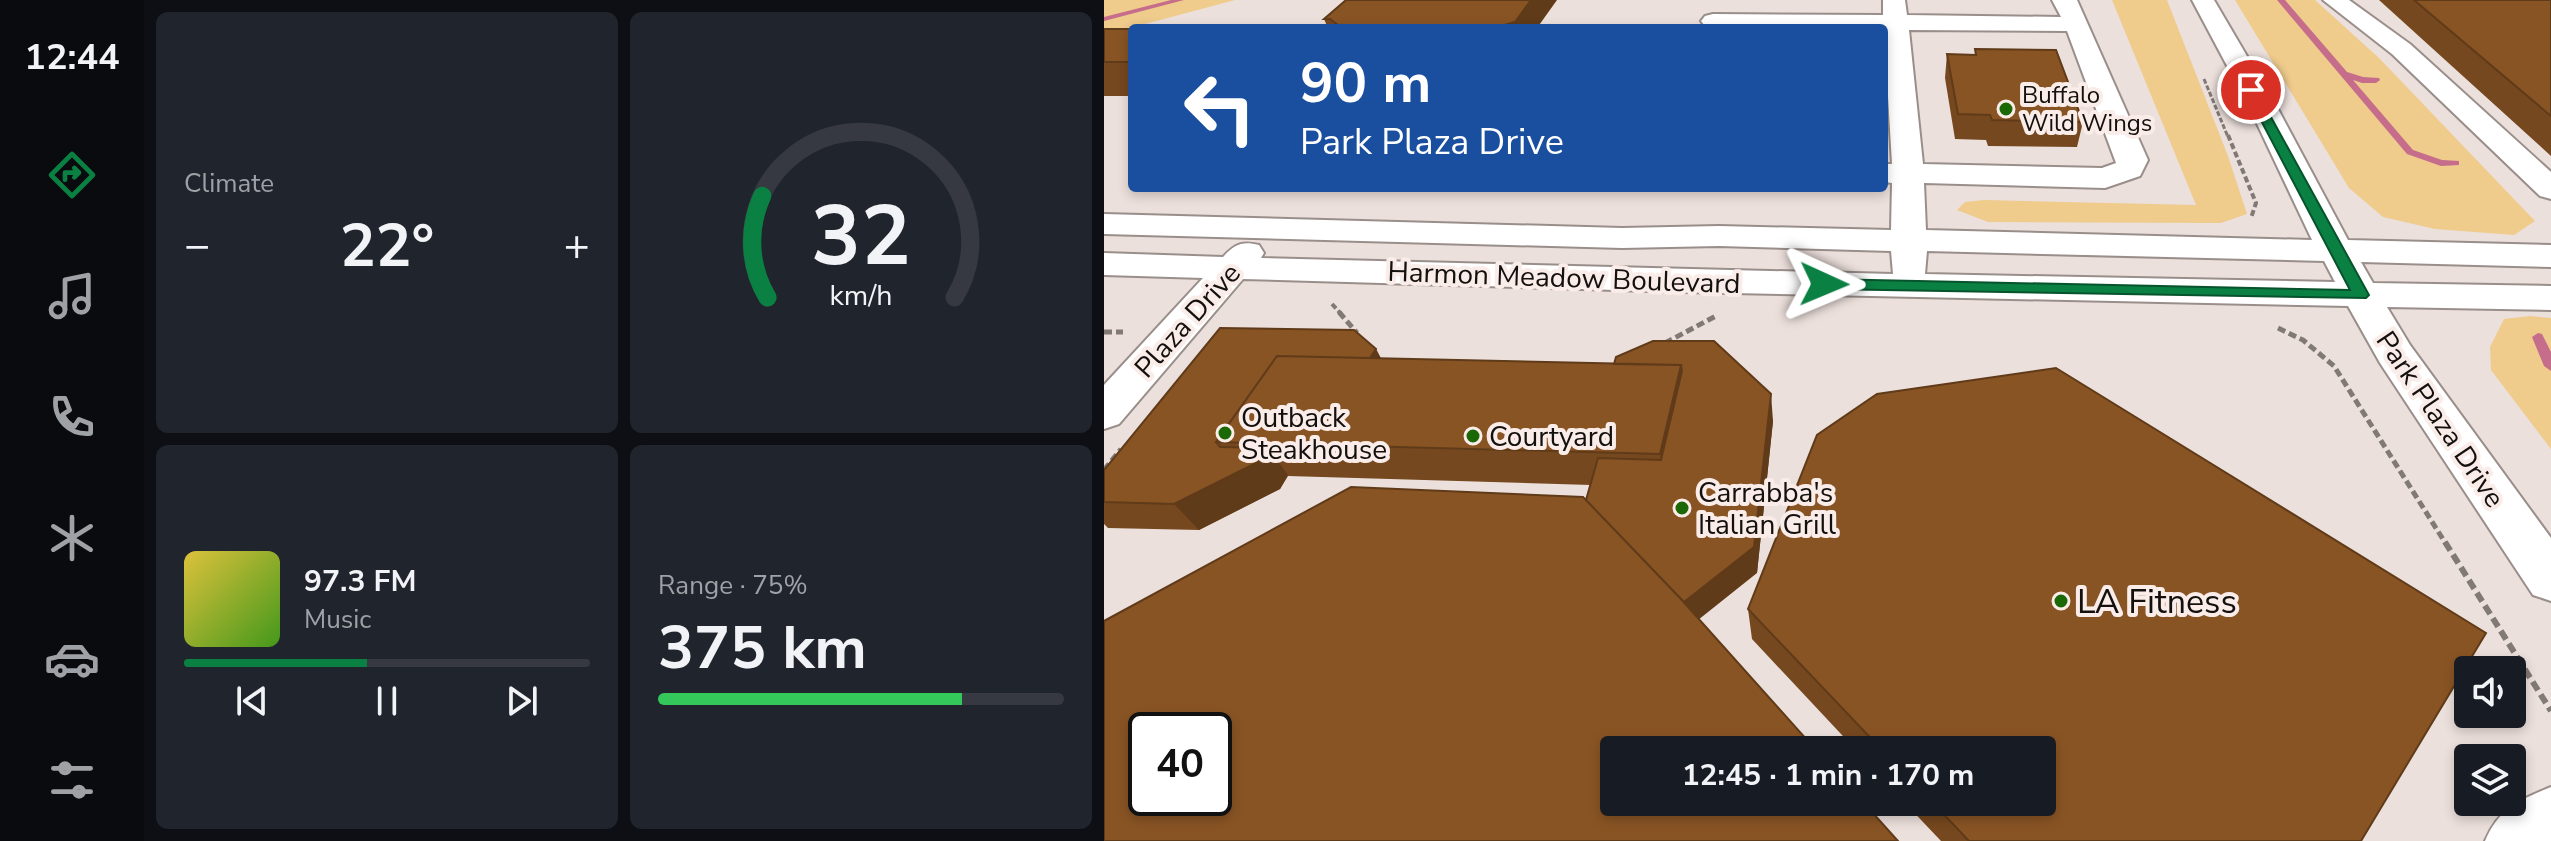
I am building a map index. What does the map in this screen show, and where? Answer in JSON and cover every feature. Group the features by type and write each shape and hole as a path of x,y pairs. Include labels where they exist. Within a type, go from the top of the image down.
{"street":[{"name":"Park Plaza Drive","path":"2203,0 2394,353 2551,579"},
{"path":"2334,0 2401,49 2551,189"},
{"path":"1895,11 1891,51 1896,174 1908,241 1909,286"},
{"path":"1714,16 1895,11 2070,12 2133,165 2123,173 2105,178 1896,174"},
{"path":"1891,51 1930,51"},
{"path":"2057,53 2089,54"},
{"name":"Harmon Meadow Boulevard","path":"1104,224 1622,238 1719,236 1908,241 2349,274"},
{"name":"Plaza Drive","path":"1104,413 1123,370 1235,266 1269,227"},
{"path":"2349,274 2551,256"},
{"name":"Harmon Meadow Boulevard","path":"1104,264 1909,286 2349,274"},
{"path":"2349,274 2551,298"},
{"path":"2518,841 2551,819"}],"path":[{"path":"1320,299 1331,303 1361,338"},
{"path":"1656,348 1719,315"},
{"path":"2276,327 2303,340 2334,366 2551,711"},
{"path":"1104,470 1123,447"}],"shaded area":[{"path":"1104,0 1235,0 1145,24 1128,24 1128,29 1104,35"},
{"path":"2112,0 2167,0 2228,156 2247,214 2221,223 1988,222 1957,210 1965,202 1984,200 2196,205"},
{"path":"2235,0 2315,0 2379,58 2535,221 2514,235 2435,229 2383,217 2349,188"},
{"path":"2530,316 2551,318 2551,449 2491,370 2490,347 2504,319"}],"building":[{"path":"1346,0 1531,0 1515,22 1508,24 1337,24 1324,19"},
{"path":"2414,0 2551,0 2551,116"},
{"path":"1104,29 1128,29 1128,62 1104,62"},
{"path":"1975,49 2056,50 2083,122 1992,120 1990,115 1958,114 1947,54 1976,55"},
{"path":"1220,328 1354,330 1376,349 1370,358 1277,356 1216,442 1220,447 1268,448 1258,462 1174,504 1104,502 1104,470"},
{"name":"Carrabba's Italian Grill","path":"1653,341 1714,341 1771,394 1754,547 1684,602 1586,500 1598,458 1661,460 1681,365 1614,364 1616,357"},
{"path":"1277,356 1681,365 1660,454 1216,442"},
{"name":"LA Fitness","path":"2056,368 2486,633 2472,656 2454,656 2454,686 2361,841 1969,841 1945,816 2056,816 2056,736 1869,736 1748,609 1817,435 1877,394"},
{"path":"1351,487 1583,497 1680,598 1803,736 1600,736 1600,816 1876,816 1898,841 1104,841 1104,621"}],"waterway":[{"path":"1104,19 1180,0"},
{"path":"2281,0 2410,152 2441,163 2456,163"},
{"path":"2344,74 2362,80 2376,80"},
{"path":"2538,337 2551,366"}],"place":[{"name":"Buffalo Wild Wings","path":"2006,109"},
{"name":"Outback Steakhouse","path":"1225,433"},
{"name":"Courtyard","path":"1473,436"},
{"name":"Carrabba's Italian Grill","path":"1682,508"},
{"name":"LA Fitness","path":"2061,601"}],"route":[{"path":"1824,284 2361,295 2320,222 2264,109 2251,90"}]}
